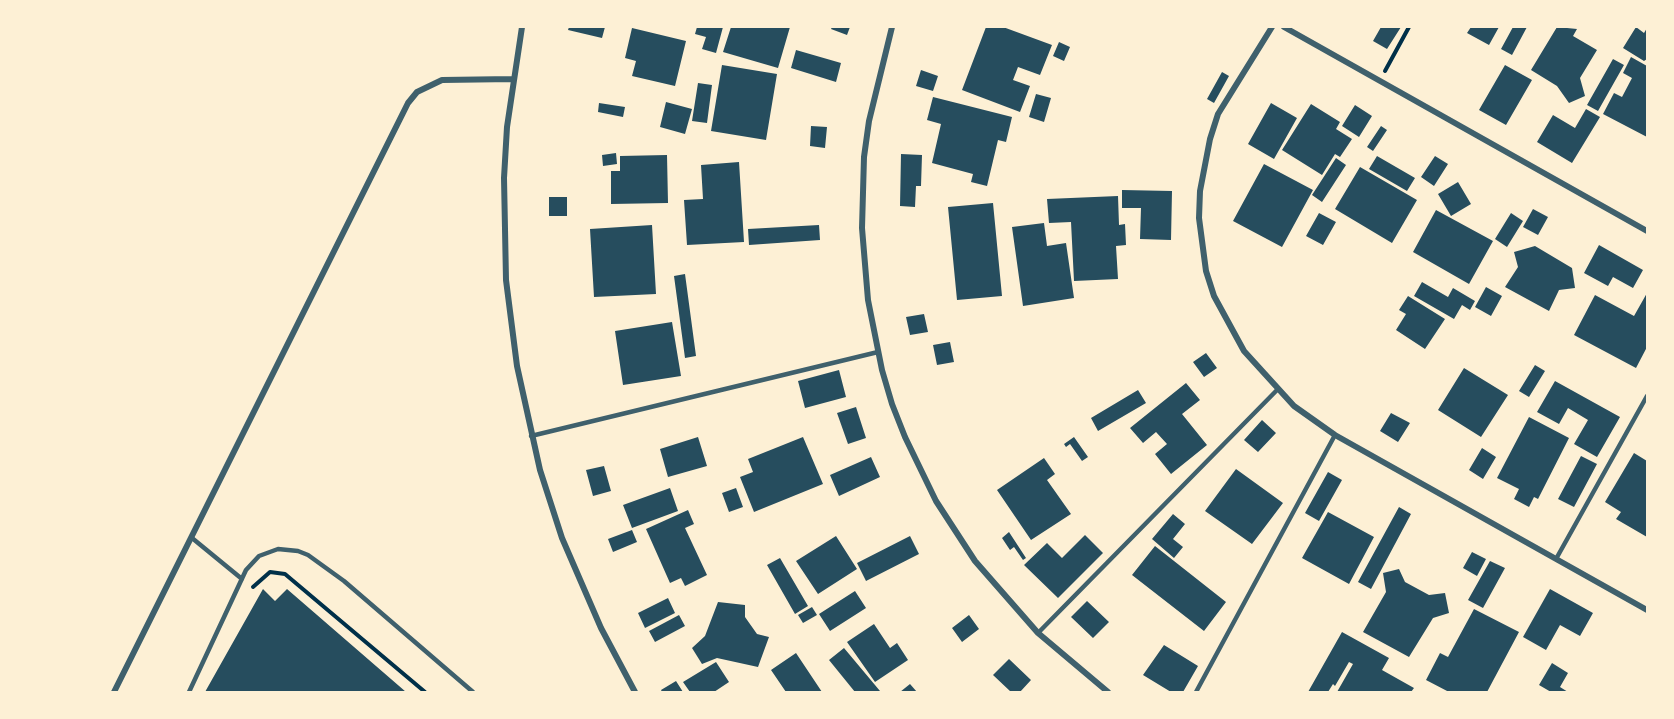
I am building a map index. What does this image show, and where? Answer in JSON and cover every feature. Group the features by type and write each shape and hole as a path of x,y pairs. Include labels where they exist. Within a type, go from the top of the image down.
{"street":[{"path":"522,27 506,138 504,240 517,366 531,436 550,504 580,583 636,692"},
{"path":"892,27 869,121 862,193 864,264 878,352 905,437 936,501 975,561 1038,633 1108,692"},
{"path":"1272,27 1218,114 1204,165 1200,218 1205,262 1214,296 1244,351 1276,390 1309,418 1335,435 1647,610"},
{"path":"1284,27 1647,231"},
{"path":"114,692 408,103 417,92 442,80 513,79"}],"lane":[{"path":"531,436 878,352"},
{"path":"1038,633 1276,390"},
{"path":"1556,559 1647,396"},
{"path":"1196,692 1335,435"},
{"path":"192,538 242,579"},
{"path":"189,692 252,562 268,551 288,549 308,555 344,581 473,692"}],"path":[{"path":"1379,81 1409,27"},
{"path":"252,588 270,572 285,574 425,692"}],"building":[{"path":"569,27 605,27 602,38 568,30"},
{"path":"697,27 723,27 716,53 702,49 706,37 695,34"},
{"path":"731,27 790,27 778,68 723,52"},
{"path":"832,27 850,27 847,35 831,29"},
{"path":"986,27 1003,27 1052,45 1040,75 1018,67 1013,80 1030,86 1020,112 962,90"},
{"path":"1381,27 1401,27 1387,49 1373,41"},
{"path":"1471,27 1499,27 1489,45 1467,33"},
{"path":"1513,27 1527,27 1512,55 1501,49"},
{"path":"1557,27 1577,29 1573,36 1597,50 1580,78 1585,96 1569,103 1557,86 1531,70"},
{"path":"1636,27 1644,33 1647,28 1647,59 1644,61 1623,48"},
{"path":"632,28 686,41 675,86 632,76 636,61 625,58"},
{"path":"1059,42 1070,47 1064,61 1053,56"},
{"path":"796,50 841,63 836,82 791,68"},
{"path":"1631,57 1647,66 1647,137 1603,114 1614,93 1622,97 1632,78 1623,73"},
{"path":"1613,59 1624,65 1598,111 1587,105"},
{"path":"722,65 777,74 766,140 711,131"},
{"path":"1505,65 1532,80 1506,125 1479,110"},
{"path":"921,70 938,76 933,91 916,86"},
{"path":"1222,72 1229,76 1214,103 1207,99"},
{"path":"698,83 712,85 707,123 692,121"},
{"path":"1036,94 1051,98 1044,122 1029,117"},
{"path":"933,97 1012,117 1006,142 998,140 987,186 971,182 973,174 932,163 941,124 927,120"},
{"path":"666,102 692,109 685,134 660,127"},
{"path":"599,103 625,107 623,117 598,112"},
{"path":"1271,103 1297,118 1274,159 1248,144"},
{"path":"1311,104 1340,122 1336,129 1352,139 1340,157 1335,154 1322,175 1282,150"},
{"path":"1355,105 1372,116 1359,137 1342,126"},
{"path":"1586,109 1600,117 1572,163 1537,142 1553,115 1575,128"},
{"path":"811,126 827,127 825,148 810,146"},
{"path":"1381,126 1387,130 1373,151 1367,147"},
{"path":"616,153 617,164 603,166 602,155"},
{"path":"901,154 922,155 921,186 916,186 915,207 900,206"},
{"path":"667,155 668,203 611,204 611,171 620,171 620,156"},
{"path":"1377,156 1415,178 1407,191 1369,169"},
{"path":"1435,156 1448,164 1434,186 1421,177"},
{"path":"1336,158 1346,165 1322,202 1312,195"},
{"path":"739,162 744,242 687,245 684,200 703,199 701,165"},
{"path":"1264,164 1313,190 1282,247 1233,221"},
{"path":"1360,167 1417,200 1392,243 1335,209"},
{"path":"1458,182 1471,204 1451,216 1438,194"},
{"path":"1122,190 1172,191 1171,240 1140,239 1141,208 1122,208"},
{"path":"1118,196 1119,225 1125,224 1126,245 1116,246 1118,279 1074,281 1071,222 1049,223 1047,199"},
{"path":"549,197 567,197 567,216 549,216"},
{"path":"993,203 1002,296 957,300 948,207"},
{"path":"1533,209 1548,217 1538,235 1523,227"},
{"path":"1436,210 1493,241 1469,284 1413,252"},
{"path":"1319,213 1336,222 1323,245 1306,236"},
{"path":"1511,213 1523,221 1507,247 1495,239"},
{"path":"1044,223 1047,246 1066,243 1074,298 1023,306 1012,227"},
{"path":"652,225 656,294 594,297 590,229"},
{"path":"819,225 820,240 749,245 748,229"},
{"path":"1599,245 1643,270 1633,288 1613,277 1608,286 1584,273"},
{"path":"1535,246 1572,268 1575,288 1559,290 1549,311 1505,287 1518,267 1514,252"},
{"path":"685,274 696,356 685,358 674,276"},
{"path":"1422,282 1448,297 1453,288 1475,301 1470,310 1462,305 1454,319 1414,296"},
{"path":"1486,287 1502,296 1491,316 1475,307"},
{"path":"1647,293 1647,347 1636,368 1574,335 1595,295 1634,316"},
{"path":"1408,296 1445,319 1425,349 1396,330 1406,314 1399,310"},
{"path":"924,314 928,332 910,335 906,317"},
{"path":"672,322 681,376 623,385 615,331"},
{"path":"950,342 954,362 937,365 933,345"},
{"path":"1206,353 1217,368 1204,377 1193,362"},
{"path":"1535,365 1545,371 1529,397 1519,391"},
{"path":"1464,368 1508,395 1481,437 1438,410"},
{"path":"839,370 846,397 805,408 798,381"},
{"path":"1555,381 1620,417 1597,457 1574,444 1588,420 1568,408 1559,424 1537,412"},
{"path":"1186,383 1200,400 1182,414 1207,445 1171,474 1155,454 1167,444 1156,432 1143,443 1130,428"},
{"path":"1138,390 1146,403 1098,431 1091,418"},
{"path":"856,407 866,438 848,444 837,413"},
{"path":"1391,413 1410,423 1398,442 1380,431"},
{"path":"1529,417 1569,438 1538,499 1534,497 1529,507 1514,499 1519,489 1497,478"},
{"path":"1262,420 1276,433 1258,452 1244,440"},
{"path":"698,437 707,466 668,477 660,449"},
{"path":"803,437 823,484 754,512 740,477 753,472 748,459"},
{"path":"1074,437 1088,457 1082,461 1070,444 1066,447 1064,444"},
{"path":"1482,448 1496,457 1483,479 1469,470"},
{"path":"1634,453 1647,461 1647,537 1616,519 1621,512 1605,502"},
{"path":"1581,456 1597,464 1574,507 1558,499"},
{"path":"871,457 880,477 839,496 830,475"},
{"path":"1044,458 1055,474 1047,480 1071,514 1031,540 997,490"},
{"path":"604,466 611,491 593,496 586,470"},
{"path":"1236,469 1283,503 1252,544 1205,511"},
{"path":"1328,472 1342,480 1319,521 1305,513"},
{"path":"670,488 678,511 632,528 623,505"},
{"path":"736,488 743,507 729,512 722,493"},
{"path":"1399,507 1411,514 1371,589 1358,582"},
{"path":"688,510 694,524 685,528 707,575 685,586 681,578 670,583 646,529"},
{"path":"1328,512 1374,537 1349,584 1302,558"},
{"path":"1173,514 1185,524 1173,539 1183,547 1174,558 1152,539"},
{"path":"632,530 637,542 613,552 608,539"},
{"path":"1009,532 1026,558 1023,560 1014,547 1010,550 1002,538"},
{"path":"1085,535 1103,553 1058,598 1024,565 1047,543 1062,558"},
{"path":"836,536 857,569 818,594 796,561"},
{"path":"910,536 919,554 866,581 857,563"},
{"path":"1155,546 1226,602 1204,631 1132,575"},
{"path":"1472,552 1486,559 1477,576 1463,568"},
{"path":"780,558 808,606 795,614 767,565"},
{"path":"1490,561 1505,568 1483,608 1468,600"},
{"path":"1399,569 1405,582 1429,595 1445,593 1449,613 1433,618 1409,657 1363,632 1386,592 1383,573"},
{"path":"263,589 275,601 287,589 406,692 205,692"},
{"path":"1550,589 1593,613 1580,636 1560,625 1546,650 1523,637"},
{"path":"855,591 866,608 830,631 819,614"},
{"path":"668,598 675,613 645,628 638,613"},
{"path":"1087,601 1109,622 1093,638 1071,617"},
{"path":"718,602 745,605 745,617 757,634 769,637 758,667 717,658 702,664 692,648 705,636"},
{"path":"812,607 817,615 803,623 798,615"},
{"path":"1474,609 1519,632 1487,692 1449,692 1426,680 1440,653 1448,657"},
{"path":"679,615 685,626 655,642 649,631"},
{"path":"969,615 979,629 962,642 952,628"},
{"path":"874,624 890,648 897,643 908,660 875,682 847,642"},
{"path":"1342,632 1389,658 1382,670 1414,688 1411,692 1337,692 1353,664 1349,662 1335,686 1333,684 1328,692 1308,692"},
{"path":"1164,645 1198,666 1183,692 1171,692 1143,675"},
{"path":"844,648 880,691 855,692 829,660"},
{"path":"796,653 822,692 786,692 771,670"},
{"path":"1009,659 1031,680 1020,692 1011,692 993,675"},
{"path":"716,662 729,682 714,692 690,692 683,682"},
{"path":"1552,663 1568,673 1560,687 1568,692 1551,692 1539,685"},
{"path":"676,681 683,692 662,692 661,690"},
{"path":"910,684 917,692 900,692"}]}
